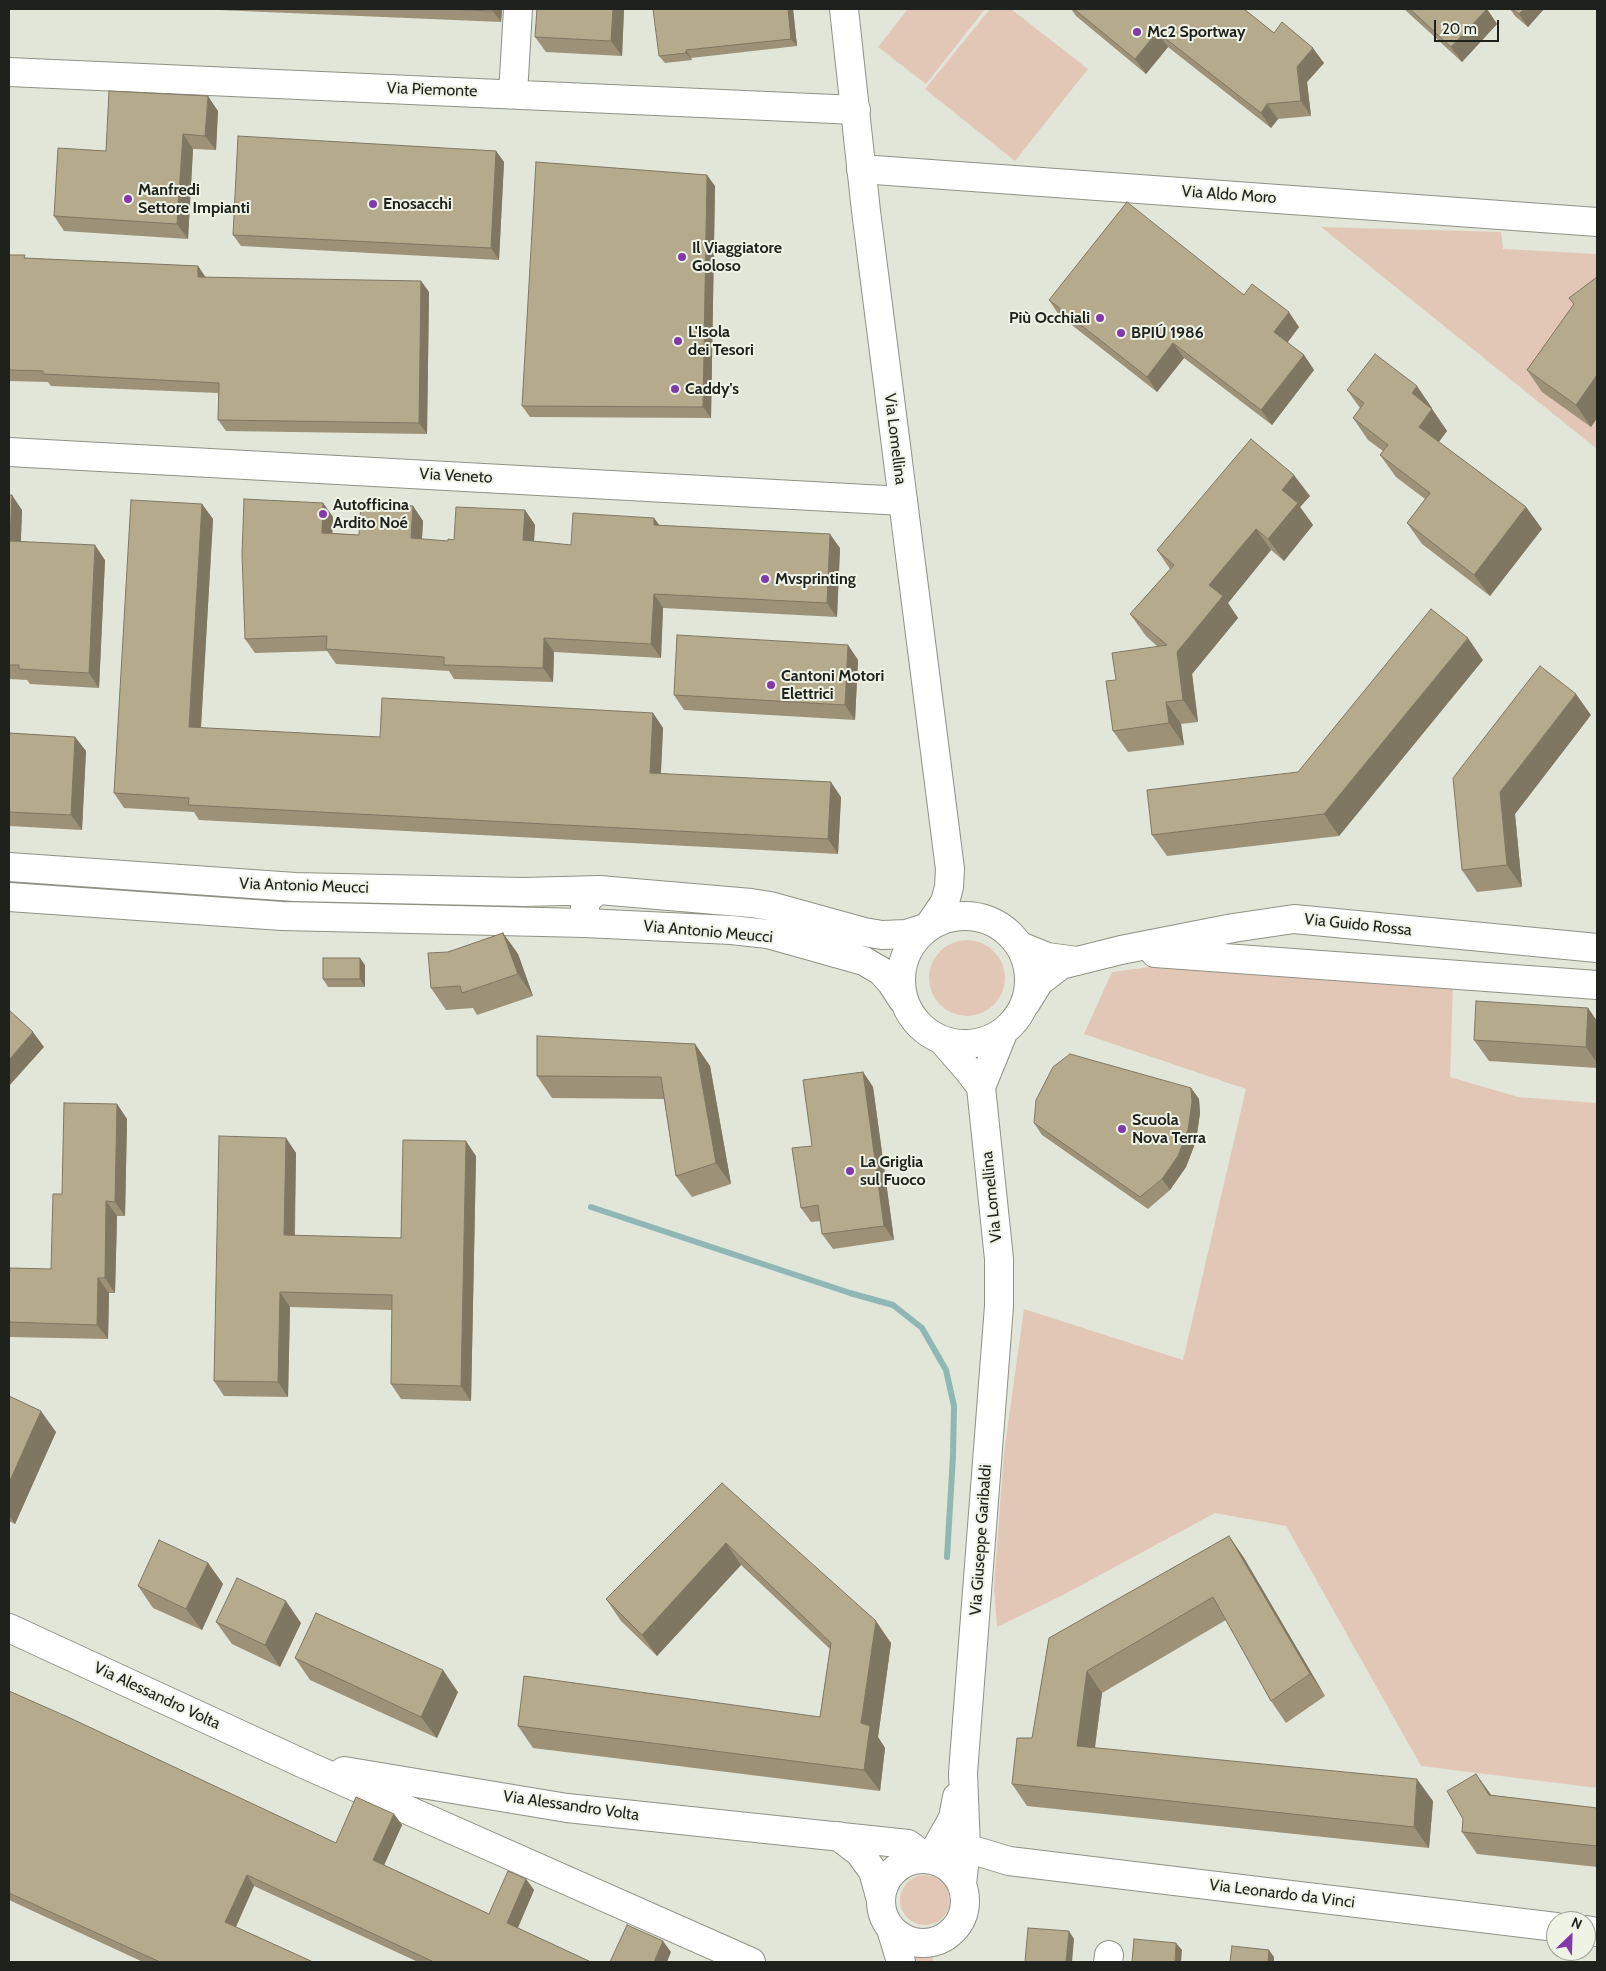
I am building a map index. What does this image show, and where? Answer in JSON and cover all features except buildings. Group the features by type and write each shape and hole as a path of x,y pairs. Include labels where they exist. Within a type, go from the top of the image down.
{"street":[{"path":"513,94 518,9"},
{"name":"Via Lomellina","path":"844,9 861,169 950,869 949,888 944,902 928,927"},
{"name":"Via Piemonte","path":"9,72 856,110"},
{"name":"Via Aldo Moro","path":"861,169 1597,222"},
{"name":"Via Veneto","path":"9,452 903,501"},
{"name":"Via Antonio Meucci","path":"9,868 295,887 524,892 599,890 770,906 864,932 882,935 906,934 928,927"},
{"name":"Via Lomellina","path":"950,869 959,887 991,922"},
{"path":"585,923 585,904 590,896 599,890"},
{"name":"Via Antonio Meucci","path":"9,897 282,916 585,923 731,930 768,934 864,961 881,971 892,982 902,999"},
{"path":"962,916 991,922 1010,934 1020,946 1028,967 1030,981 1026,1003 1014,1023 1003,1033 986,1040 969,1043 942,1040 923,1031 912,1019 902,999 900,985 902,963 912,942 928,927 945,918 962,916"},
{"name":"Via Guido Rossa","path":"1026,1003 1047,974 1061,965 1121,950 1233,928 1294,919 1597,948"},
{"name":"Via Guido Rossa","path":"1020,946 1047,957 1079,961"},
{"name":"Via Guido Rossa","path":"1121,950 1597,985"},
{"name":"Via Lomellina","path":"980,1088 1003,1033"},
{"name":"Via Lomellina","path":"942,1040 968,1070 980,1088 998,1250 999,1306"},
{"name":"Via Giuseppe Garibaldi","path":"962,1887 966,1848 963,1774 999,1306"},
{"name":"Via Alessandro Volta","path":"9,1628 306,1765 752,1962"},
{"name":"Via Alessandro Volta","path":"306,1765 566,1808 908,1844 932,1860"},
{"name":"Via Giuseppe Garibaldi","path":"932,1860 952,1818 963,1774"},
{"path":"838,1836 859,1852 873,1871 882,1910 895,1949"},
{"path":"881,1900 883,1887 889,1875 899,1866 912,1859 932,1860 966,1848 1009,1861"},
{"path":"932,1860 952,1871 962,1887 965,1901 961,1919 950,1933 943,1951 942,1962"},
{"path":"962,1887 979,1870 994,1863 1009,1861"},
{"name":"Via Leonardo da Vinci","path":"1009,1861 1546,1926"},
{"path":"895,1949 901,1937 913,1942 926,1943 939,1940 950,1933"}],"shaded area":[{"path":"908,9 985,9 926,84 878,47"},
{"path":"990,9 1011,9 1088,69 1015,161 925,89"},
{"path":"1321,227 1501,232 1503,249 1597,254 1597,449"},
{"path":"967,940 982,943 994,951 1002,963 1005,978 1002,993 994,1005 982,1013 967,1016 952,1013 940,1005 932,993 929,978 932,963 940,951 952,943"},
{"path":"1165,965 1453,984 1450,1077 1518,1097 1597,1103 1597,1788 1421,1766 1286,1526 1215,1513 1063,1595 997,1627 994,1586 1004,1453 1024,1309 1183,1360 1246,1089 1084,1034 1112,972"},
{"path":"920,1875 930,1875 943,1882 950,1895 950,1905 943,1918 930,1925 920,1925 911,1921 904,1914 900,1905 900,1895 904,1886 911,1879"},
{"path":"908,1946 932,1948 933,1962 913,1962"}],"waterway":[{"path":"591,1207 850,1293 893,1305 922,1328 946,1370 954,1406 947,1557"}],"place":[{"name":"Mc2 Sportway","path":"1137,32"},
{"name":"Manfredi Settore Impianti","path":"128,199"},
{"name":"Enosacchi","path":"373,204"},
{"name":"Il Viaggiatore Goloso","path":"682,257"},
{"name":"Più Occhiali","path":"1100,318"},
{"name":"BPIÚ 1986","path":"1121,333"},
{"name":"L'Isola dei Tesori","path":"678,341"},
{"name":"Caddy's","path":"675,389"},
{"name":"Autofficina Ardito Noé","path":"323,514"},
{"name":"Mvsprinting","path":"765,579"},
{"name":"Cantoni Motori Elettrici","path":"771,685"},
{"name":"Scuola Nova Terra","path":"1122,1129"},
{"name":"La Griglia sul Fuoco","path":"850,1171"}]}
